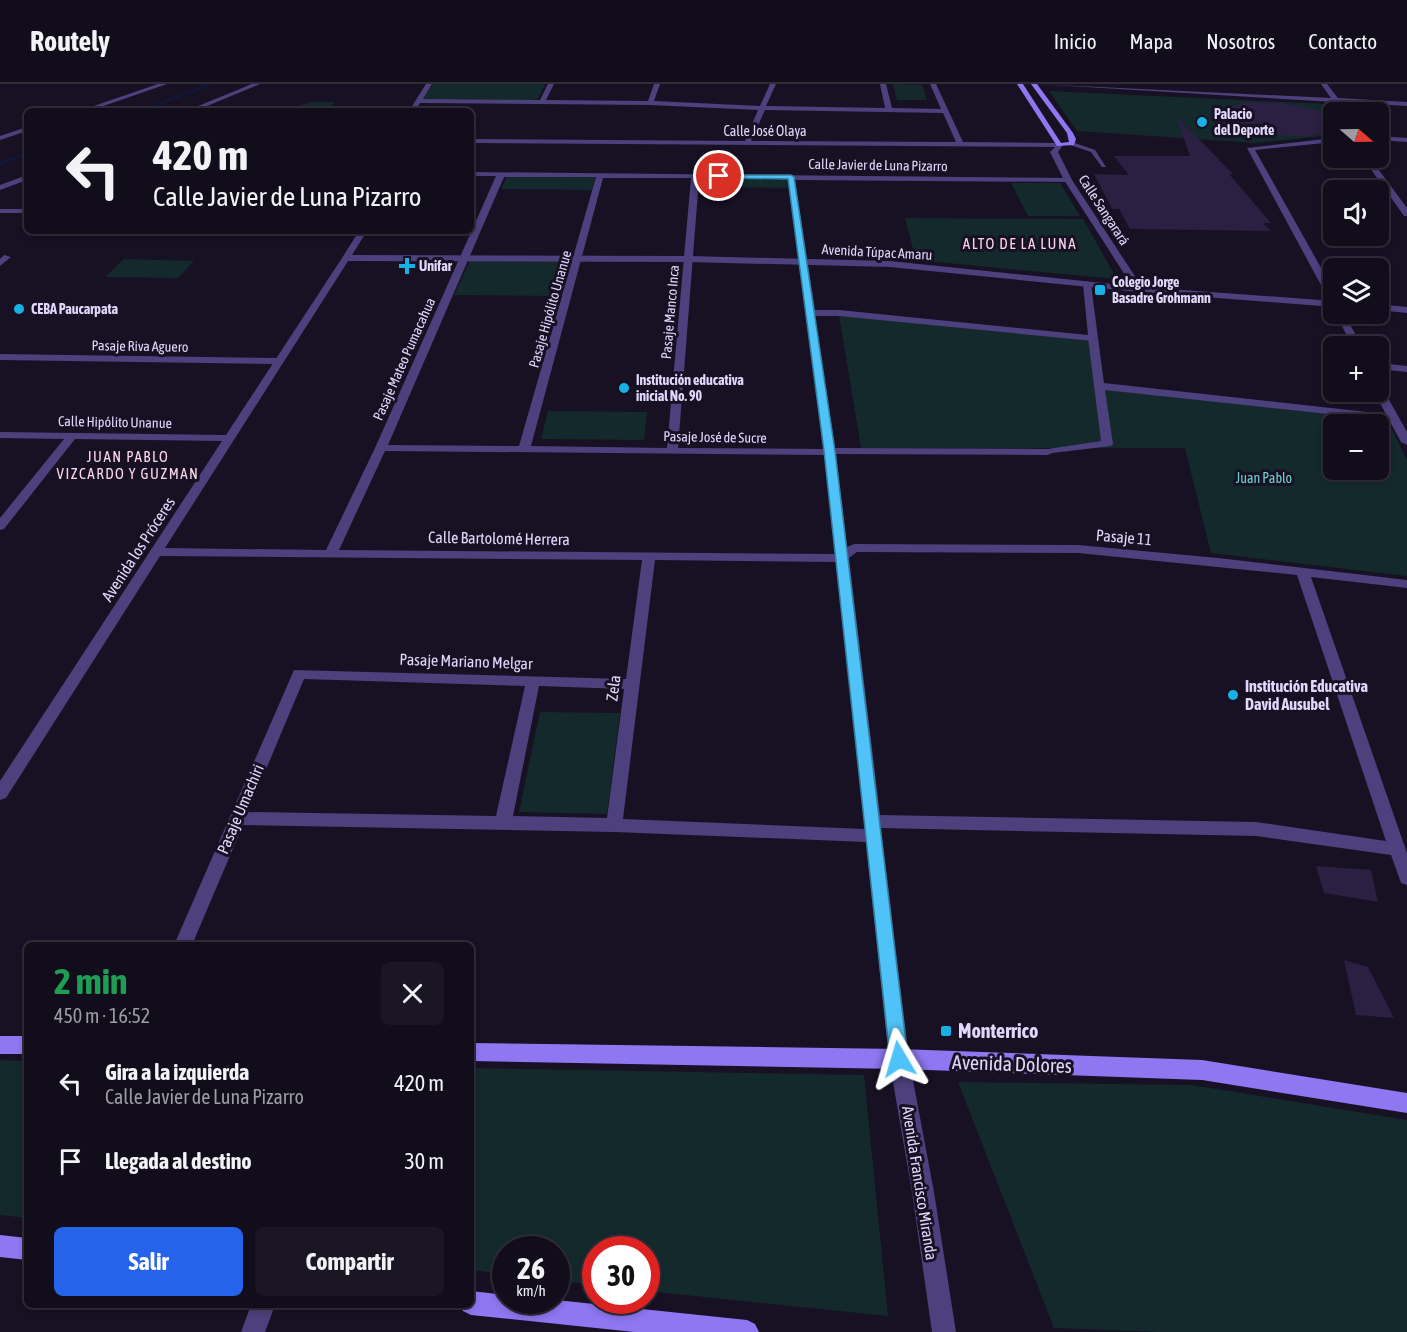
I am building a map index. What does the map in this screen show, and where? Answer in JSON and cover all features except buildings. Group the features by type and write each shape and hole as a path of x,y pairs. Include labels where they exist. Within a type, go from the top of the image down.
{"main road":[{"path":"1020,84 1059,145 1072,144 1073,139 1070,133 1034,84"},
{"path":"0,1045 24,1045"},
{"name":"Avenida Dolores","path":"474,1052 899,1059 1202,1070 1407,1103"},
{"path":"0,1246 24,1249"},
{"path":"474,1303 747,1332"}],"street":[{"path":"91,108 164,84"},
{"path":"197,108 257,84"},
{"path":"414,108 429,84"},
{"path":"543,102 551,84"},
{"path":"650,103 657,84"},
{"path":"747,143 773,84"},
{"path":"883,84 889,110"},
{"path":"933,84 961,145"},
{"path":"1039,84 1132,87 1407,104"},
{"path":"1211,84 1216,93"},
{"path":"1324,84 1336,100"},
{"path":"419,101 650,103 763,108 946,111"},
{"path":"0,138 24,130"},
{"path":"1389,139 1407,140"},
{"name":"Calle José Olaya","path":"474,141 1059,145"},
{"path":"1323,141 1251,148 1323,282"},
{"name":"Calle Sangarará","path":"1059,145 1054,152 1068,180 1139,289"},
{"path":"1374,168 1407,214"},
{"name":"Calle Javier de Luna Pizarro","path":"474,174 1068,180"},
{"name":"Pasaje Mateo Pumacahua","path":"331,553 381,448 501,174"},
{"name":"Pasaje Hipólito Unanue","path":"524,450 600,175"},
{"name":"Pasaje Manco Inca","path":"672,451 695,176"},
{"name":"Avenida Francisco Miranda","path":"791,177 800,256 804,262 830,451 899,1059 923,1192 944,1332"},
{"path":"0,188 24,178"},
{"path":"0,211 24,212"},
{"name":"Avenida los Próceres","path":"0,794 361,234"},
{"name":"Avenida Túpac Amaru","path":"346,258 688,259 890,264 1139,289 1323,301"},
{"path":"1087,284 1101,386 1394,418"},
{"path":"1389,308 1407,310"},
{"path":"811,313 839,313 1093,338"},
{"name":"Pasaje Riva Aguero","path":"0,357 279,361"},
{"path":"1389,367 1407,369"},
{"name":"Pasaje José de Sucre","path":"381,448 820,453 830,451 1048,452 1107,444 1101,386"},
{"path":"1385,402 1407,442"},
{"name":"Calle Hipólito Unanue","path":"0,435 230,438"},
{"path":"0,526 72,436"},
{"name":"Pasaje 11","path":"841,558 854,548 1078,549 1218,562 1407,584"},
{"name":"Calle Bartolomé Herrera","path":"156,552 841,558"},
{"name":"Zela","path":"614,825 649,556"},
{"path":"1303,573 1407,878"},
{"name":"Pasaje Mariano Melgar","path":"299,674 632,684"},
{"name":"Pasaje Umachiri","path":"184,942 299,674"},
{"path":"503,824 533,681"},
{"path":"236,818 872,829 1256,829 1396,849"},
{"path":"253,1332 262,1308"}],"lane":[{"path":"1072,144 1093,151 1104,166"}],"green space":[{"path":"433,84 545,84 538,99 533,100 423,99"},
{"path":"893,84 922,85 927,100 897,100"},
{"name":"Palacio del Deporte","path":"1049,91 1323,104 1323,136 1255,143 1077,131"},
{"path":"311,102 335,102 330,108 292,108"},
{"path":"507,177 595,177 592,190 501,189"},
{"path":"700,178 787,179 788,188 699,187"},
{"path":"1011,183 1060,183 1080,216 1028,216"},
{"path":"905,218 1083,219 1117,279 916,260"},
{"path":"124,259 194,261 178,278 105,277"},
{"path":"470,261 572,262 562,296 454,295"},
{"name":"Juan Pablo","path":"839,315 1094,340 1100,387 1342,414 1323,414 1323,480 1389,480 1389,423 1407,460 1407,576 1211,553 1185,448 861,448"},
{"path":"548,411 647,412 644,440 541,439"},
{"path":"540,712 620,713 607,814 519,812"},
{"path":"0,1060 24,1061 24,1218 0,1215"},
{"path":"474,1068 864,1075 888,1316 660,1292 660,1236 582,1236 582,1284 570,1282 570,1236 492,1236 492,1272 474,1270"},
{"path":"958,1082 1192,1085 1407,1120 1407,1332 1160,1332 1054,1328"}],"waterway":[{"path":"148,108 211,84"},
{"path":"0,164 24,155"}],"place":[{"name":"Palacio del Deporte","path":"1202,122"},
{"name":"Unifar","path":"407,266"},
{"name":"Colegio Jorge Basadre Grohmann","path":"1100,290"},
{"name":"CEBA Paucarpata","path":"19,309"},
{"name":"Institución educativa inicial No. 90","path":"624,388"},
{"name":"Institución Educativa David Ausubel","path":"1233,695"},
{"name":"Monterrico","path":"946,1031"}],"district":[{"name":"ALTO DE LA LUNA","path":"1020,244"},
{"name":"JUAN PABLO VIZCARDO Y GUZMAN","path":"128,466"}],"route":[{"path":"719,176 791,177 800,256 804,262 830,451 899,1059"}]}
